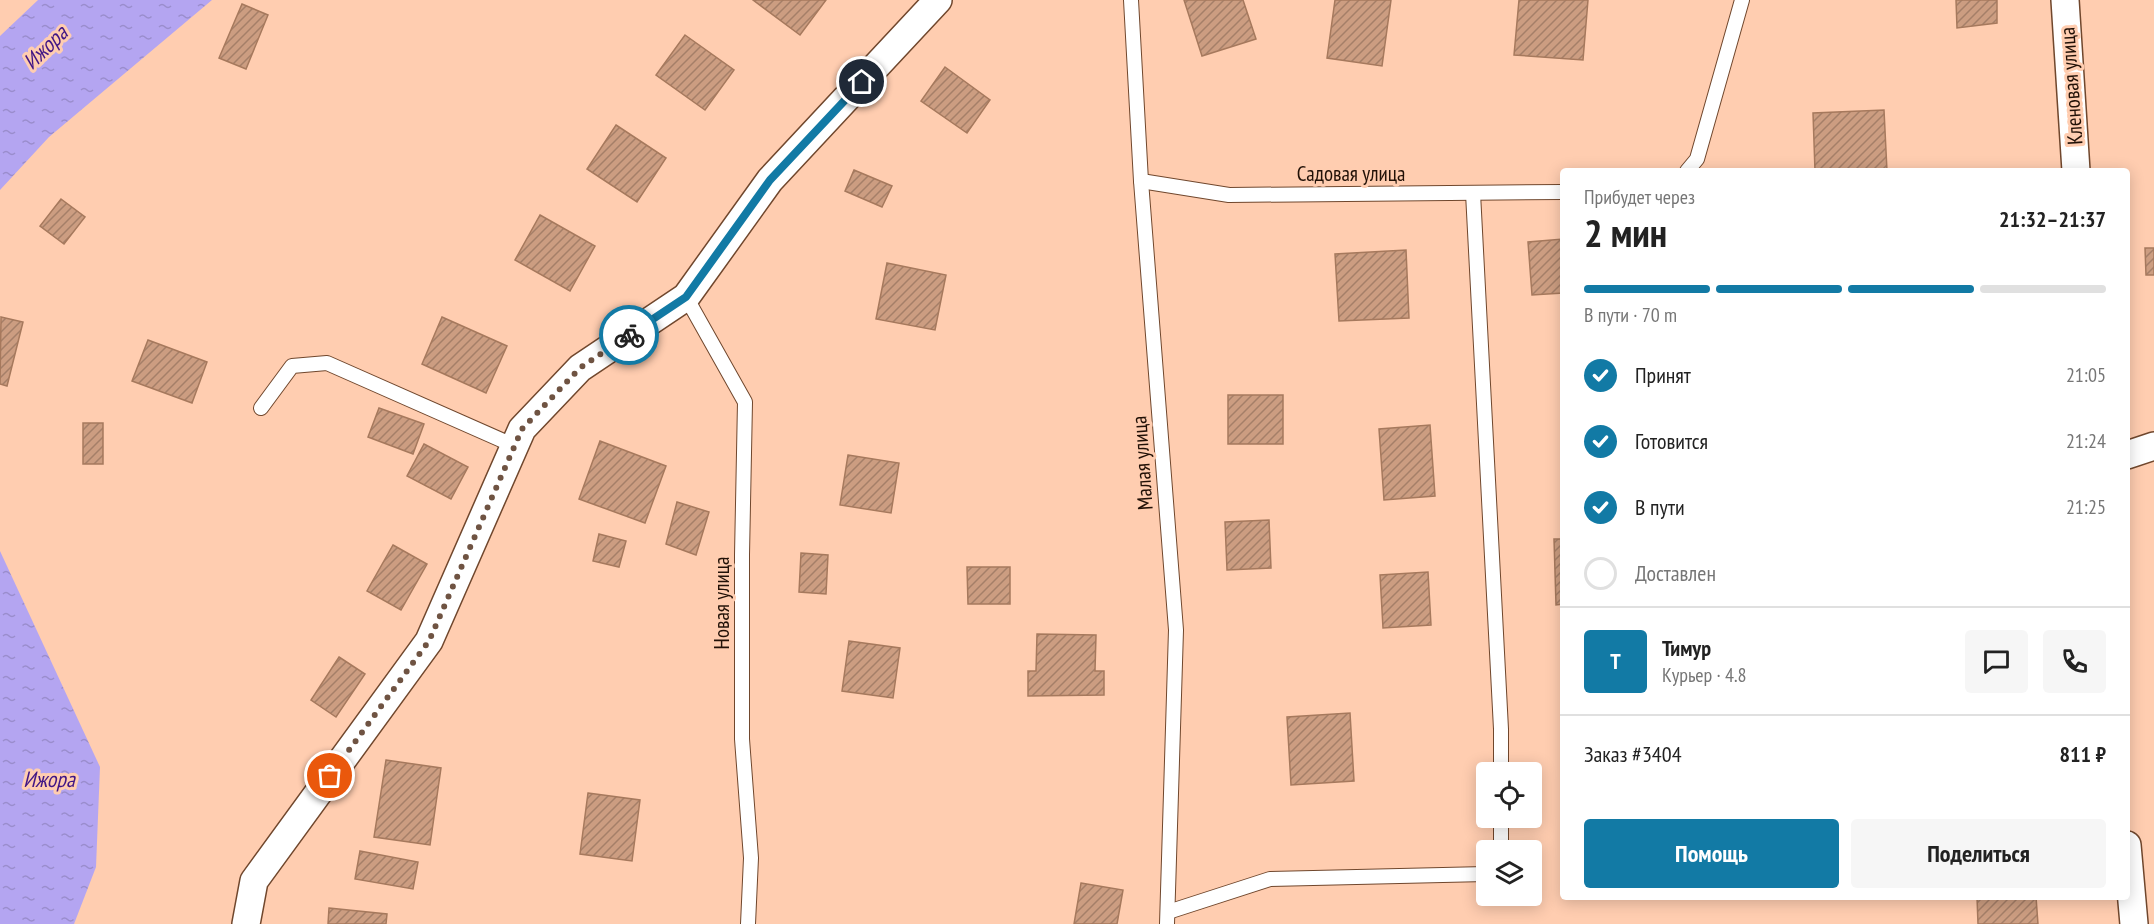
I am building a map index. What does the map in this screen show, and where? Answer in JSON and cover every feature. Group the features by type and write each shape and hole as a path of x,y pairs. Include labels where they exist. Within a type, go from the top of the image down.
{"street":[{"path":"246,924 254,881 429,641 522,429 580,368 686,297 770,180 938,0"},
{"name":"Кленовая улица","path":"2065,0 2076,168"},
{"path":"2130,453 2154,446"},
{"path":"2130,878 2134,924"}],"lane":[{"name":"Малая улица","path":"1131,0 1141,181 1176,630 1168,918"},
{"path":"1690,168 1697,159 1742,0"},
{"name":"Садовая улица","path":"1141,181 1229,195 1560,192"},
{"path":"1473,193 1501,762"},
{"name":"Новая улица","path":"686,297 745,402 742,739 751,858 748,924"},
{"path":"261,408 292,366 327,363 515,446"},
{"path":"1168,918 1270,879 1476,874"}],"water":[{"name":"Ижора","path":"38,0 212,0 49,137 0,190 0,36"},
{"name":"Ижора","path":"0,551 100,767 96,867 74,924 0,924"}],"building":[{"path":"753,0 826,0 800,35"},
{"path":"1184,0 1243,0 1256,39 1202,56"},
{"path":"1335,0 1391,0 1382,66 1327,58"},
{"path":"1519,0 1588,0 1583,60 1514,55"},
{"path":"1956,0 1997,0 1997,23 1957,28"},
{"path":"242,4 268,15 246,69 219,58"},
{"path":"685,35 734,70 705,110 656,75"},
{"path":"945,67 990,100 967,133 921,101"},
{"path":"1884,110 1887,168 1815,168 1813,113"},
{"path":"616,125 666,158 637,202 587,169"},
{"path":"854,170 892,186 882,207 845,191"},
{"path":"61,199 85,217 64,244 40,226"},
{"path":"540,215 595,246 570,291 515,260"},
{"path":"1560,239 1560,293 1532,295 1528,242"},
{"path":"2145,248 2154,248 2154,275 2146,275"},
{"path":"1406,250 1409,318 1339,321 1335,254"},
{"path":"887,263 946,275 935,330 876,319"},
{"path":"1,317 23,322 7,386 0,384"},
{"path":"442,317 507,346 486,393 422,364"},
{"path":"148,340 207,362 192,403 132,381"},
{"path":"1228,395 1283,395 1283,444 1228,444"},
{"path":"379,408 424,424 413,454 368,437"},
{"path":"83,423 103,423 103,464 83,464"},
{"path":"1430,425 1435,496 1384,500 1379,429"},
{"path":"600,441 666,466 645,523 579,499"},
{"path":"424,444 468,467 451,499 407,476"},
{"path":"848,455 899,463 891,513 840,505"},
{"path":"677,502 709,512 696,555 666,544"},
{"path":"1269,520 1271,568 1227,570 1225,522"},
{"path":"599,534 626,541 619,567 593,561"},
{"path":"1554,539 1560,539 1560,604 1556,605"},
{"path":"393,545 427,564 401,610 367,591"},
{"path":"801,553 828,555 826,594 799,592"},
{"path":"967,567 1010,567 1010,604 968,604"},
{"path":"1428,572 1431,625 1383,628 1380,575"},
{"path":"1037,634 1096,635 1095,671 1104,671 1104,695 1028,696 1028,671 1036,671"},
{"path":"849,641 900,648 893,698 842,691"},
{"path":"339,657 365,674 336,717 311,700"},
{"path":"1350,713 1354,781 1291,785 1287,717"},
{"path":"386,760 441,768 430,845 374,837"},
{"path":"588,793 640,800 632,861 580,854"},
{"path":"360,851 418,862 413,889 355,879"},
{"path":"1081,883 1123,890 1117,924 1074,924"},
{"path":"1977,900 2036,900 2038,924 1978,924"},
{"path":"329,908 387,914 386,924 328,924"}],"way so far":[{"path":"330,776 429,641 522,429 580,368 629,335"}],"route":[{"path":"629,335 686,297 770,180 862,82"}]}
